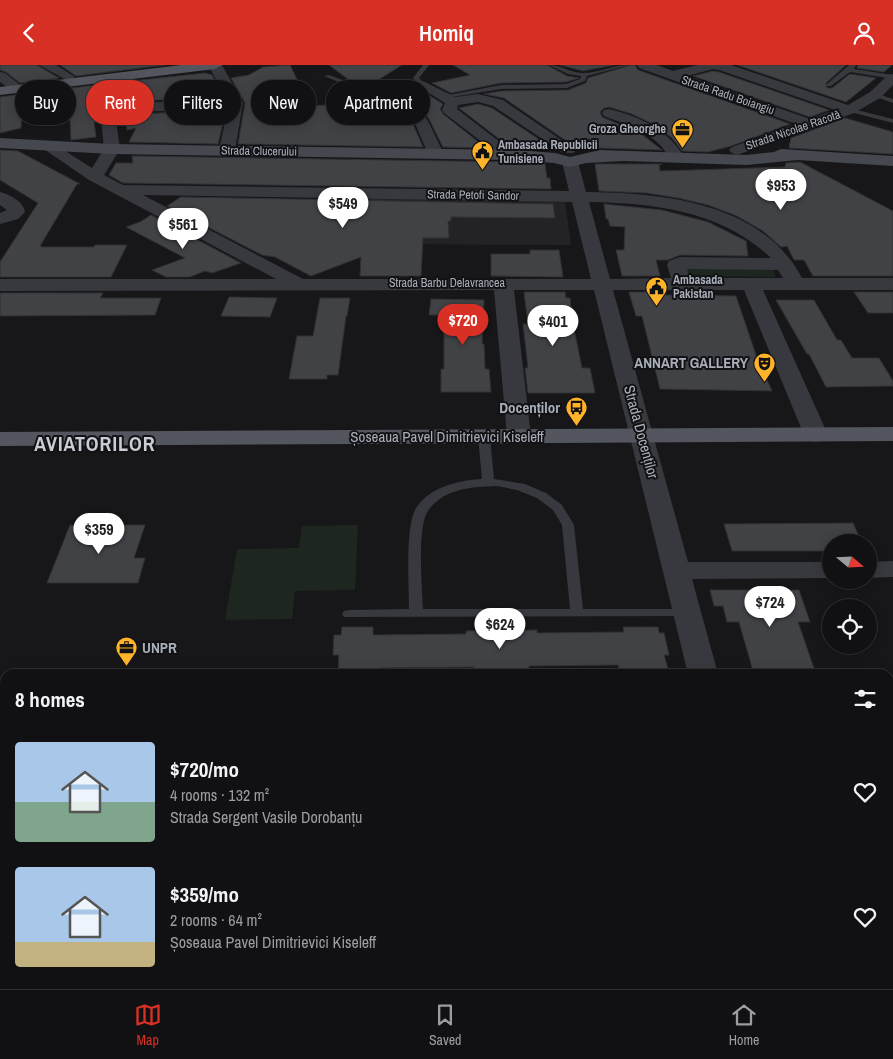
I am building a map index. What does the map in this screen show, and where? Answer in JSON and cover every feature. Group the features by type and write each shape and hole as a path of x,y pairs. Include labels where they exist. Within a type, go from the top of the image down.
{"main road":[{"path":"3,84 168,65"},
{"path":"3,84 104,79 215,65"},
{"name":"Șoseaua Pavel Dimitrievici Kiseleff","path":"0,439 893,434"}],"street":[{"path":"46,65 68,77"},
{"path":"215,65 223,80"},
{"name":"Strada Radu Boiangiu","path":"644,65 812,124"},
{"path":"673,75 712,65 721,66 849,110"},
{"name":"Strada Nicolae Racotă","path":"742,155 774,137 849,110 874,95 893,78"},
{"path":"430,89 450,99 478,98 498,103 569,156"},
{"path":"450,99 449,110 513,155"},
{"path":"609,113 664,138 682,158"},
{"path":"95,177 112,149 109,125"},
{"path":"227,150 232,125"},
{"path":"423,125 436,154"},
{"path":"774,137 780,147 798,155"},
{"name":"Strada Clucerului","path":"0,143 112,149 682,158 798,155 893,161"},
{"path":"46,145 95,177 299,284"},
{"name":"Strada Docenților","path":"569,156 702,669"},
{"name":"Strada Petofi Sandor","path":"121,190 579,196 652,200 703,212 750,234 776,253 795,284"},
{"path":"0,197 16,208 16,211 12,215 0,219"},
{"path":"682,284 676,265 680,263 784,264"},
{"path":"503,283 519,437"},
{"name":"Strada Barbu Delavrancea","path":"0,285 893,283"},
{"path":"751,284 816,435"},
{"path":"878,569 893,569"},
{"path":"676,571 822,570"}],"lane":[{"path":"418,80 416,78 426,65"},
{"path":"552,65 570,73 584,75 626,65"},
{"path":"829,85 851,68 893,78"},
{"path":"450,99 510,87 568,86 583,80 584,75"},
{"path":"327,76 337,80"},
{"path":"497,81 510,87"},
{"path":"874,95 893,101"},
{"name":"Strada Nicolae Racotă","path":"849,110 893,121"},
{"path":"484,437 488,482"},
{"path":"416,614 417,525 423,509 434,498 451,489 469,484 488,482 525,487 546,496 557,505 565,516 568,525 577,613"},
{"path":"349,614 688,613"}],"shaded area":[{"path":"361,197 565,202 571,245 386,244 354,230"},
{"path":"685,267 772,268 776,277 688,276"},
{"path":"358,525 355,590 295,591 292,619 225,620 237,549 299,548 302,526"}],"building":[{"path":"0,65 37,65 59,78 16,80 0,70"},
{"path":"60,65 165,65 76,76"},
{"path":"290,65 297,80 251,80 251,125 316,125 316,106 326,105 326,125 413,125 423,147 238,144 245,103 241,96 241,80 232,80 231,78 249,75 263,67"},
{"path":"329,65 402,65 378,80 349,80"},
{"path":"453,65 547,65 567,76 579,78 566,82 501,83 451,93 432,83 470,75"},
{"path":"560,65 614,65 583,71"},
{"path":"635,65 638,70 790,124 731,146 708,152 682,151 672,138 653,124 632,114 609,107 604,108 600,112 602,117 640,133 662,150 600,148 592,150 590,139 571,142 565,140 504,98 484,94 501,91 568,90 586,83 588,78"},
{"path":"737,65 846,65 826,83 827,88 832,88 850,74 876,78 846,102"},
{"path":"858,65 892,65 884,72 857,68"},
{"path":"713,71 829,110 810,117 693,76"},
{"path":"205,73 212,75 215,80 164,80 164,100 154,100 154,80 141,80"},
{"path":"86,86 86,125 94,125 96,137 71,140 70,125 76,125 76,88"},
{"path":"15,95 15,125 21,125 21,128 0,133 0,97"},
{"path":"430,96 443,104 440,109 443,114 486,148 443,147 430,121"},
{"path":"478,104 492,108 546,144 543,144 544,150 511,148 459,108"},
{"path":"154,113 164,113 164,125 222,125 218,144 129,142 136,128 127,130 127,125 154,125"},
{"path":"845,118 893,132 893,154 789,148 791,138"},
{"path":"0,150 18,151 80,184 77,184 40,246 94,247 95,245 127,245 111,277 0,277 0,262 38,203 0,180"},
{"path":"132,156 545,164 547,178 550,178 551,189 123,183 109,175 116,163 133,163"},
{"path":"800,162 893,211 893,276 813,276 804,260 794,260 787,246 781,247 763,231 737,216 708,205 678,198 647,193 599,191 595,164 662,164 659,165 660,171 785,167 786,163"},
{"path":"181,197 553,204 555,218 451,217 451,221 448,221 449,238 423,238 421,276 360,276 361,257 311,276 275,257 262,255 167,206"},
{"path":"604,204 662,210 708,222 746,241 748,256 680,255 668,260 656,260 660,276 622,276 616,250 624,250 625,227 610,226 608,219 606,219"},
{"path":"151,215 241,263 212,273 205,271 190,277 166,277 152,270 185,258 126,227 140,222"},
{"path":"530,250 559,250 563,277 491,276 491,254 530,254"},
{"path":"524,292 565,292 566,298 570,298 572,319 582,368 590,368 595,393 528,393 525,368 528,368 523,324 528,324"},
{"path":"629,292 665,292 666,295 736,296 757,358 772,391 660,389 642,316 636,316"},
{"path":"854,292 893,292 893,313 868,313"},
{"path":"0,293 103,293 100,298 161,298 155,315 0,316"},
{"path":"229,297 277,298 270,317 221,316"},
{"path":"320,298 350,298 338,375 327,375 327,379 289,379 297,336 313,336"},
{"path":"431,299 484,300 482,344 484,344 485,369 489,369 491,392 441,392 441,369 444,369 444,315 429,315"},
{"path":"776,300 814,300 837,340 841,340 852,358 879,358 893,381 893,386 826,387 809,354 807,354"},
{"path":"853,523 858,534 822,534 822,551 732,551 724,524"},
{"path":"70,525 145,525 134,558 145,558 138,583 47,583"},
{"path":"710,590 799,590 810,622 798,622 814,669 753,669 739,622 727,622 723,606 714,606"},
{"path":"342,627 373,627 373,635 466,634 466,631 537,630 537,633 624,632 623,627 658,627 659,633 664,633 669,655 664,655 668,669 619,669 618,665 529,666 529,669 474,669 474,667 338,669 339,655 333,655 334,635 341,635"}],"place":[{"name":"Groza Gheorghe","path":"682,148"},
{"name":"Ambasada Republicii Tunisiene","path":"482,171"},
{"name":"Ambasada Pakistan","path":"657,306"},
{"name":"ANNART GALLERY","path":"764,382"},
{"name":"Docenților","path":"576,427"},
{"name":"UNPR","path":"126,667"}],"district":[{"name":"AVIATORILOR","path":"95,444"}]}
